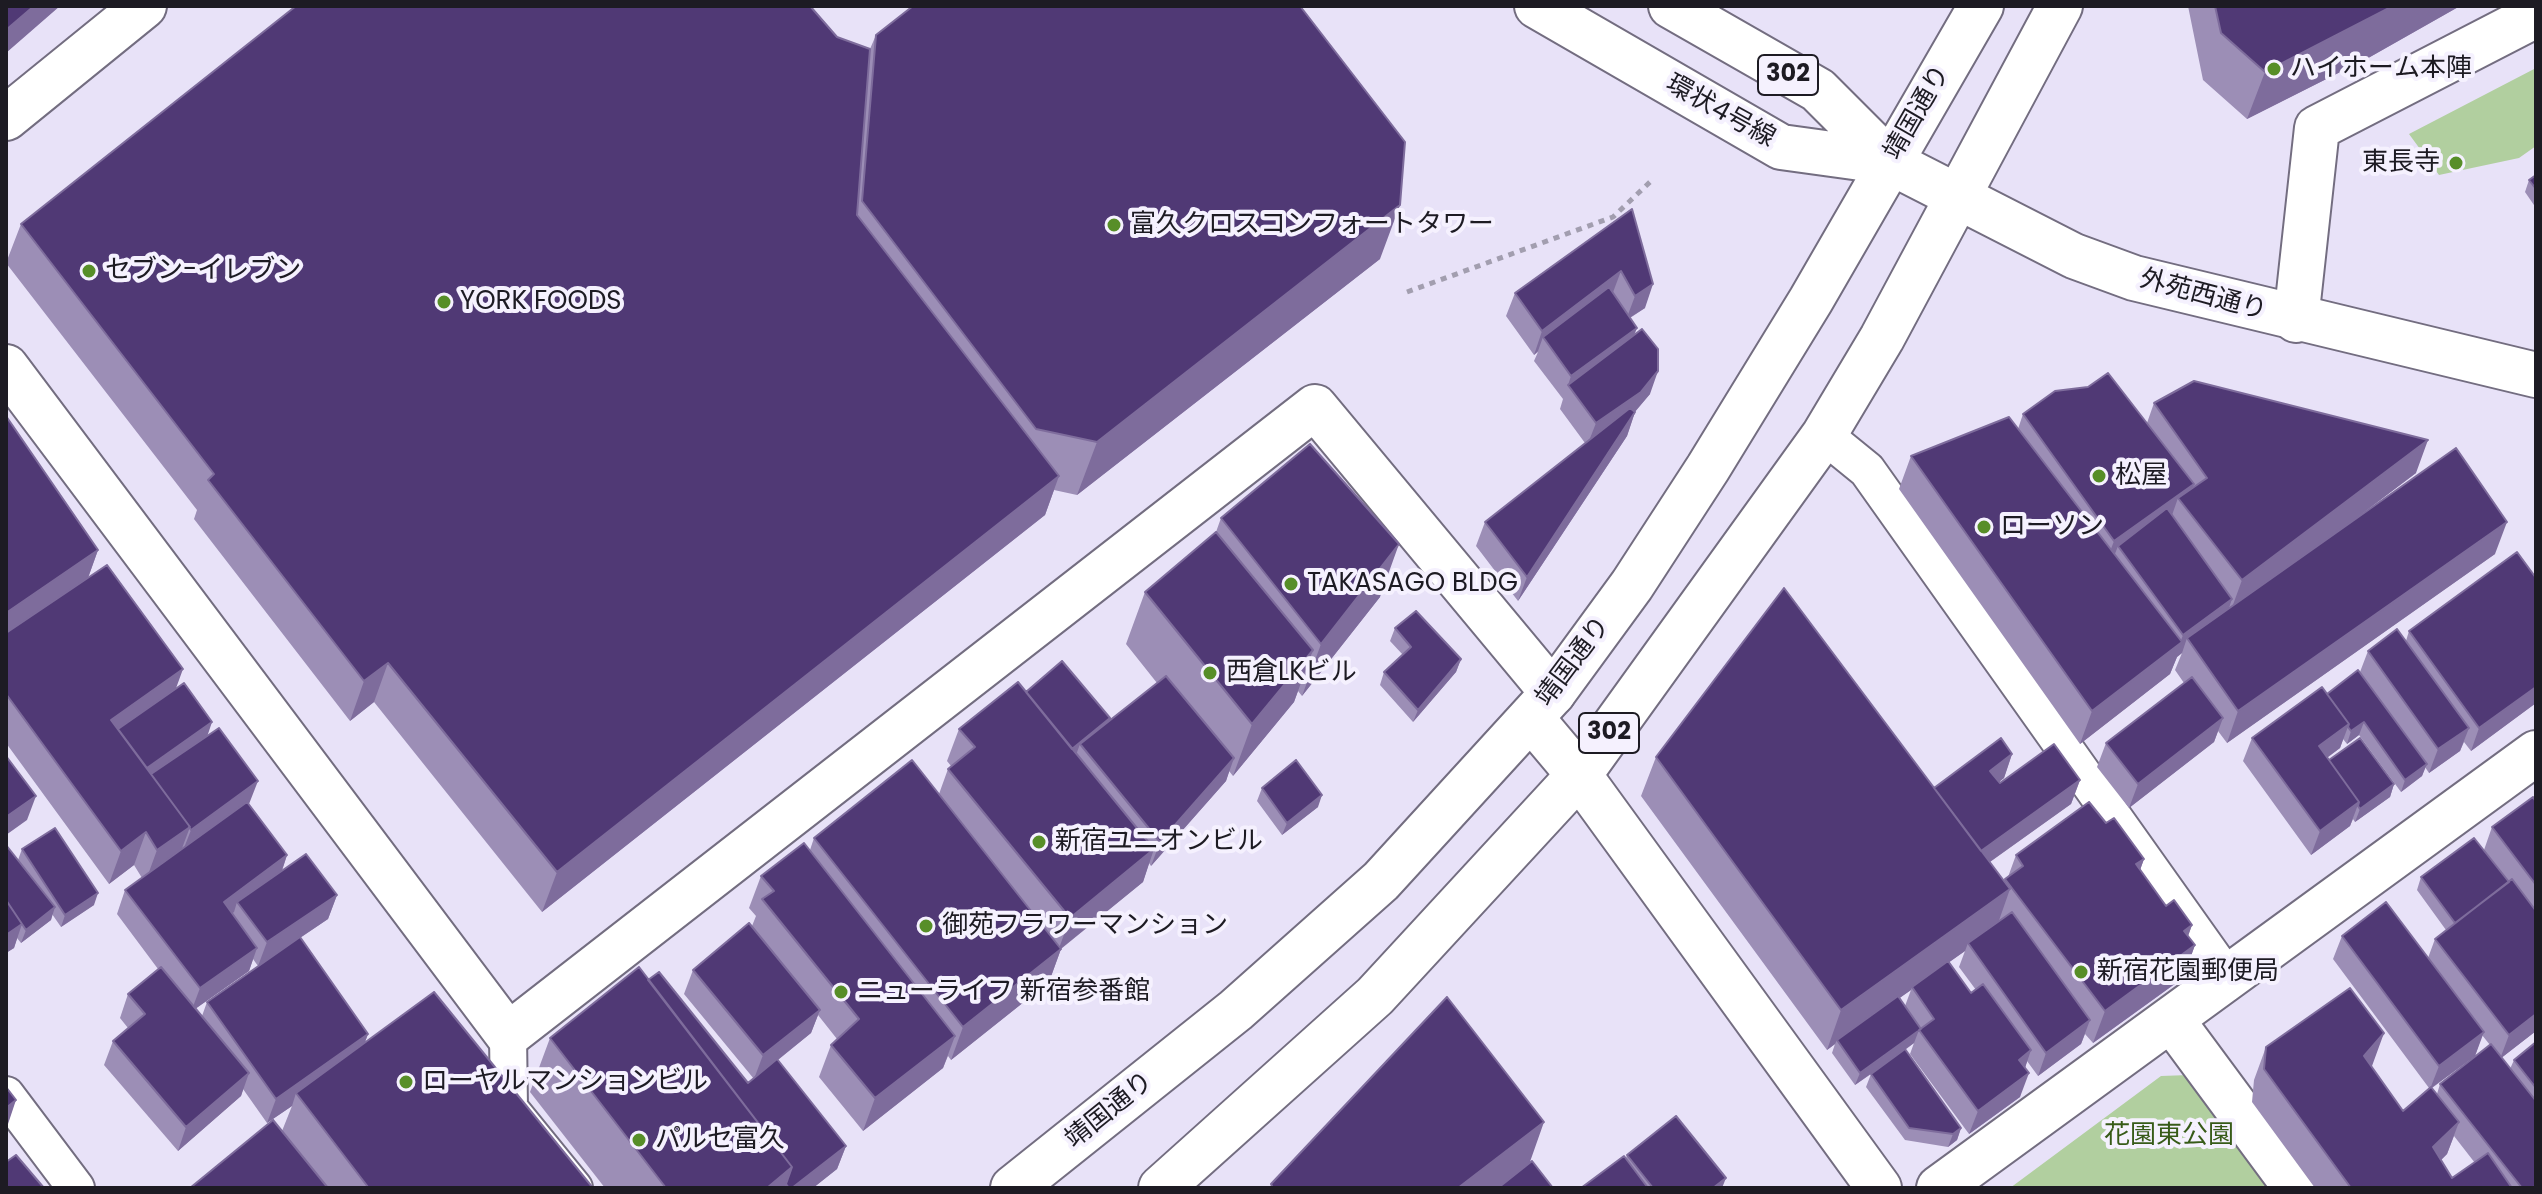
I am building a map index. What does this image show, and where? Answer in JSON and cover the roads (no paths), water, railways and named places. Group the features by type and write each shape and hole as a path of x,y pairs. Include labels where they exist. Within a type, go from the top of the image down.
{"main road":[{"path":"6,118 144,6"},
{"name":"環状4号線","path":"1537,6 1781,147 1890,162"},
{"name":"302","path":"1671,6 1818,90 1890,162"},
{"name":"靖国通り","path":"1013,1188 1236,1010 1381,881 1542,705 1632,585 1708,468 1981,6"},
{"name":"302","path":"1161,1188 1375,996 1579,775 1824,435 1882,338 2060,6"},
{"path":"2296,320 2317,128 2536,15"},
{"name":"外苑西通り","path":"1890,162 2074,256 2134,278 2296,320 2536,375"},
{"path":"6,367 508,1035 1315,407 1542,705 1579,775 1879,1188"},
{"path":"1939,1188 2536,753"},
{"path":"2171,1019 2296,1188"}],"lane":[{"path":"1824,435 1867,470 2227,977"},
{"path":"508,1035 509,1108 574,1188"},
{"path":"6,1095 76,1188"}],"place":[{"name":"ハイホーム本陣","path":"2274,69"},
{"name":"東長寺","path":"2456,163"},
{"name":"富久クロスコンフォートタワー","path":"1114,225"},
{"name":"セブン-イレブン","path":"89,271"},
{"name":"YORK FOODS","path":"444,302"},
{"name":"松屋","path":"2099,476"},
{"name":"ローソン","path":"1984,527"},
{"name":"TAKASAGO BLDG","path":"1291,584"},
{"name":"西倉LKビル","path":"1210,673"},
{"name":"新宿ユニオンビル","path":"1039,842"},
{"name":"御苑フラワーマンション","path":"926,926"},
{"name":"新宿花園郵便局","path":"2081,972"},
{"name":"ニューライフ 新宿参番館","path":"841,992"},
{"name":"ローヤルマンションビル","path":"406,1082"},
{"name":"パルセ富久","path":"639,1140"}],"park label":[{"name":"花園東公園","path":"2169,1136"}]}
